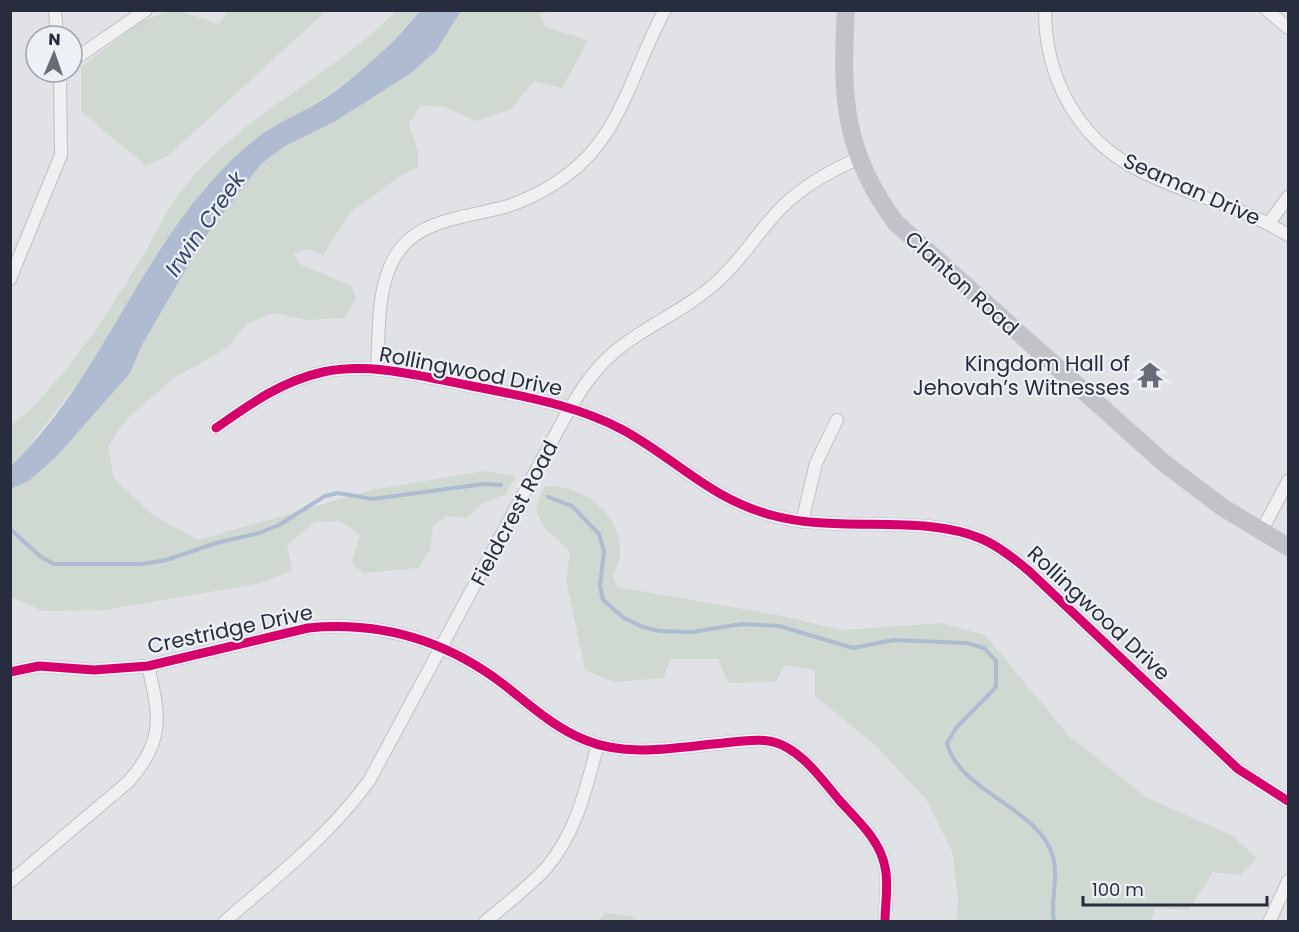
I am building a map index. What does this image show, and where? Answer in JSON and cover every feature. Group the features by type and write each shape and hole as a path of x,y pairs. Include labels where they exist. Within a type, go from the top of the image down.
{"main road":[{"name":"Clanton Road","path":"846,10 843,89 846,111 859,158 881,202 918,245 1171,469 1222,507 1288,547"}],"street":[{"path":"84,53 146,10"},
{"path":"377,369 384,286 388,270 401,248 419,233 440,221 507,206 533,196 561,180 581,164 613,122 665,10"},
{"name":"Seaman Drive","path":"1045,10 1046,35 1053,70 1067,103 1095,138 1132,166 1269,223 1288,235"},
{"path":"1267,10 1288,27"},
{"path":"10,279 61,155 60,84"},
{"name":"Fieldcrest Road","path":"224,921 311,848 346,813 387,751 570,408 588,380 610,355 637,335 688,305 720,279 782,207 801,190 824,175 859,158"},
{"path":"1269,223 1288,197"},
{"name":"Rollingwood Drive","path":"216,428 259,398 296,380 335,370 377,369 570,408 623,431 727,499 760,512 802,522 947,529 982,539 1003,550 1030,572 1238,769 1253,781 1288,801"},
{"path":"802,522 816,463 837,420"},
{"path":"1262,532 1288,481"},
{"name":"Crestridge Drive","path":"10,672 39,666 94,670 148,666 308,628 327,626 378,629 443,646 478,665 554,724 598,744 643,750 760,740 784,746 801,758 879,848 886,869 885,921"},
{"path":"10,882 128,782 139,770 149,754 157,727 158,708 148,666"},
{"path":"485,921 545,869 566,840 581,807 598,744"},
{"path":"1269,921 1288,881"}],"shaded area":[{"path":"169,11 181,11 218,24 228,11 326,11 169,155 146,166 81,111 84,65 142,21"},
{"path":"396,11 420,11 373,61 323,99 265,132 231,160 207,185 165,241 97,357 27,449 11,466 11,424 37,403 88,340 144,254 173,202 201,167 255,120 342,57"},
{"path":"461,11 552,11 539,14 545,27 588,40 562,88 534,81 511,109 477,121 444,107 421,105 409,124 418,153 418,168 403,174 350,213 323,255 307,249 294,254 302,265 352,286 356,299 344,318 308,320 273,313 247,324 227,348 174,378 127,419 108,446 114,478 153,515 198,540 372,490 485,471 516,476 506,494 482,504 466,518 446,516 433,526 430,551 418,568 363,573 352,563 360,535 340,521 315,522 287,545 292,570 262,583 105,610 43,611 11,597 11,489 15,488 130,373 142,345 203,240 261,164 285,146 334,122 411,73 436,51"},
{"path":"544,486 573,490 586,496 607,514 619,539 620,557 613,577 617,587 782,616 842,630 941,623 985,635 1069,736 1146,797 1233,836 1257,858 1240,875 1213,872 1189,910 1155,908 1151,921 957,921 958,899 952,851 926,799 874,744 815,696 815,670 786,665 775,682 728,683 718,659 671,659 663,678 614,682 585,670 566,579 570,552 543,526 536,509"},
{"path":"605,913 632,916 637,921 597,921"}],"water":[{"name":"Irwin Creek","path":"420,11 461,11 436,51 411,73 334,122 285,146 261,164 203,240 142,345 130,373 57,456 30,480 11,489 11,466 41,434 67,400 157,254 181,218 208,185 221,170 257,138 324,99 350,79 387,47"}],"waterway":[{"path":"10,529 41,557 54,564 142,564 166,560 216,543 259,533 279,525 325,496 338,493 372,499 484,484 501,485"},
{"path":"548,497 572,506 599,534 604,551 600,586 603,600 624,618 643,627 659,631 692,632 742,624 779,626 853,648 893,640 967,643 984,648 996,661 996,687 956,728 947,743 954,760 967,775 1033,825 1045,840 1055,865 1054,922"}],"cycle path":[{"path":"216,428 267,394 308,376 341,369 395,371 527,397 567,407 605,421 642,441 729,499 771,515 824,523 933,527 958,531 982,539 1007,554 1030,572 1238,769 1288,801"},
{"path":"10,672 39,666 94,670 148,666 308,628 361,628 411,637 435,645 481,669 562,729 602,745 619,749 654,750 755,740 771,741 786,747 815,771 867,831 878,848 886,874 885,922"}],"place":[{"name":"Kingdom Hall of Jehovah’s Witnesses","path":"1150,375"}]}
